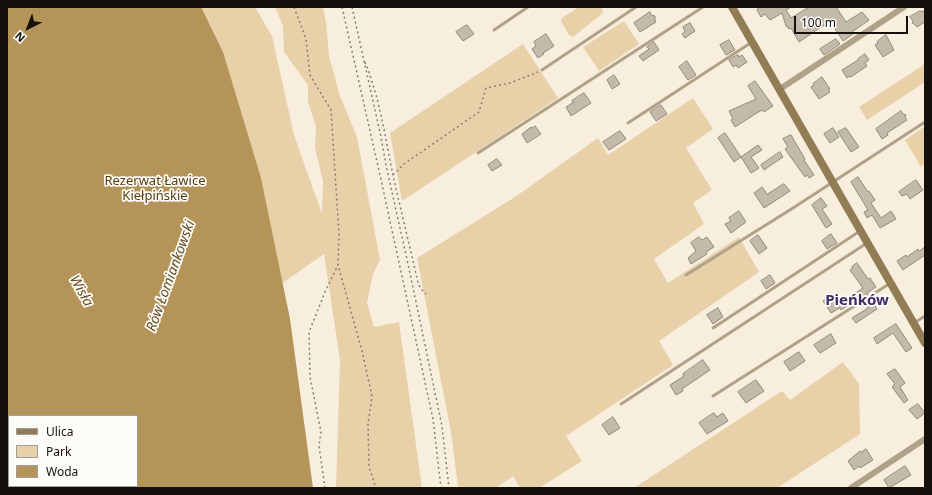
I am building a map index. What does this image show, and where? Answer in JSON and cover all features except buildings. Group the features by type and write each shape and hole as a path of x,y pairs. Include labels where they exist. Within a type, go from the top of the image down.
{"street":[{"path":"732,7 753,41 925,343"},
{"path":"780,89 904,7"},
{"path":"851,488 925,439"}],"lane":[{"path":"494,30 528,7"},
{"path":"542,70 636,7"},
{"path":"478,153 703,7"},
{"path":"628,123 753,41"},
{"path":"686,275 925,122"},
{"path":"713,328 860,230"},
{"path":"620,404 867,242"},
{"path":"713,396 890,283"},
{"path":"914,323 925,316"}],"path":[{"path":"294,7 306,39 310,75 331,110 339,234 338,265 362,351 372,396 368,424 369,467 376,488"},
{"path":"342,7 433,419 441,488"},
{"path":"352,7 432,375 442,426 449,488"},
{"path":"363,57 373,82 379,104 393,174 418,283 426,294"},
{"path":"393,174 404,164 479,112 486,88 510,84 534,75 542,70"},
{"path":"325,488 319,446 320,432 310,378 309,332 325,292 338,265"}],"green space":[{"name":"Rezerwat Ławice Kiełpińskie","path":"7,7 255,7 272,36 294,135 322,214 323,181 315,148 316,127 308,102 308,85 284,52 283,26 275,7 323,7 329,56 340,96 357,137 380,260 373,274 367,303 374,327 399,322 422,488 336,488 340,360 324,254 94,415 9,415"},
{"path":"579,7 602,7 603,13 573,37 569,35 561,21 562,18"},
{"path":"624,21 639,44 599,71 583,47"},
{"path":"523,44 558,98 402,201 390,133"},
{"path":"925,64 925,82 867,120 859,107"},
{"path":"693,98 713,129 686,148 712,190 693,203 704,224 654,259 668,283 739,237 759,272 659,341 673,365 566,436 582,461 539,488 520,488 513,476 496,488 458,488 451,432 417,258 515,197 598,138 608,155"},
{"path":"925,126 925,164 921,167 905,140"},
{"path":"843,362 859,384 860,434 777,488 634,488 782,391 790,400"}],"water":[{"name":"Rezerwat Ławice Kiełpińskie","path":"7,7 201,7 223,52 261,178 290,319 313,488 7,488"}],"district":[{"name":"Pieńków","path":"857,301"}],"water label":[{"name":"Rów Łomiankowski","path":"171,276"},
{"name":"Wisła","path":"81,291"}]}
